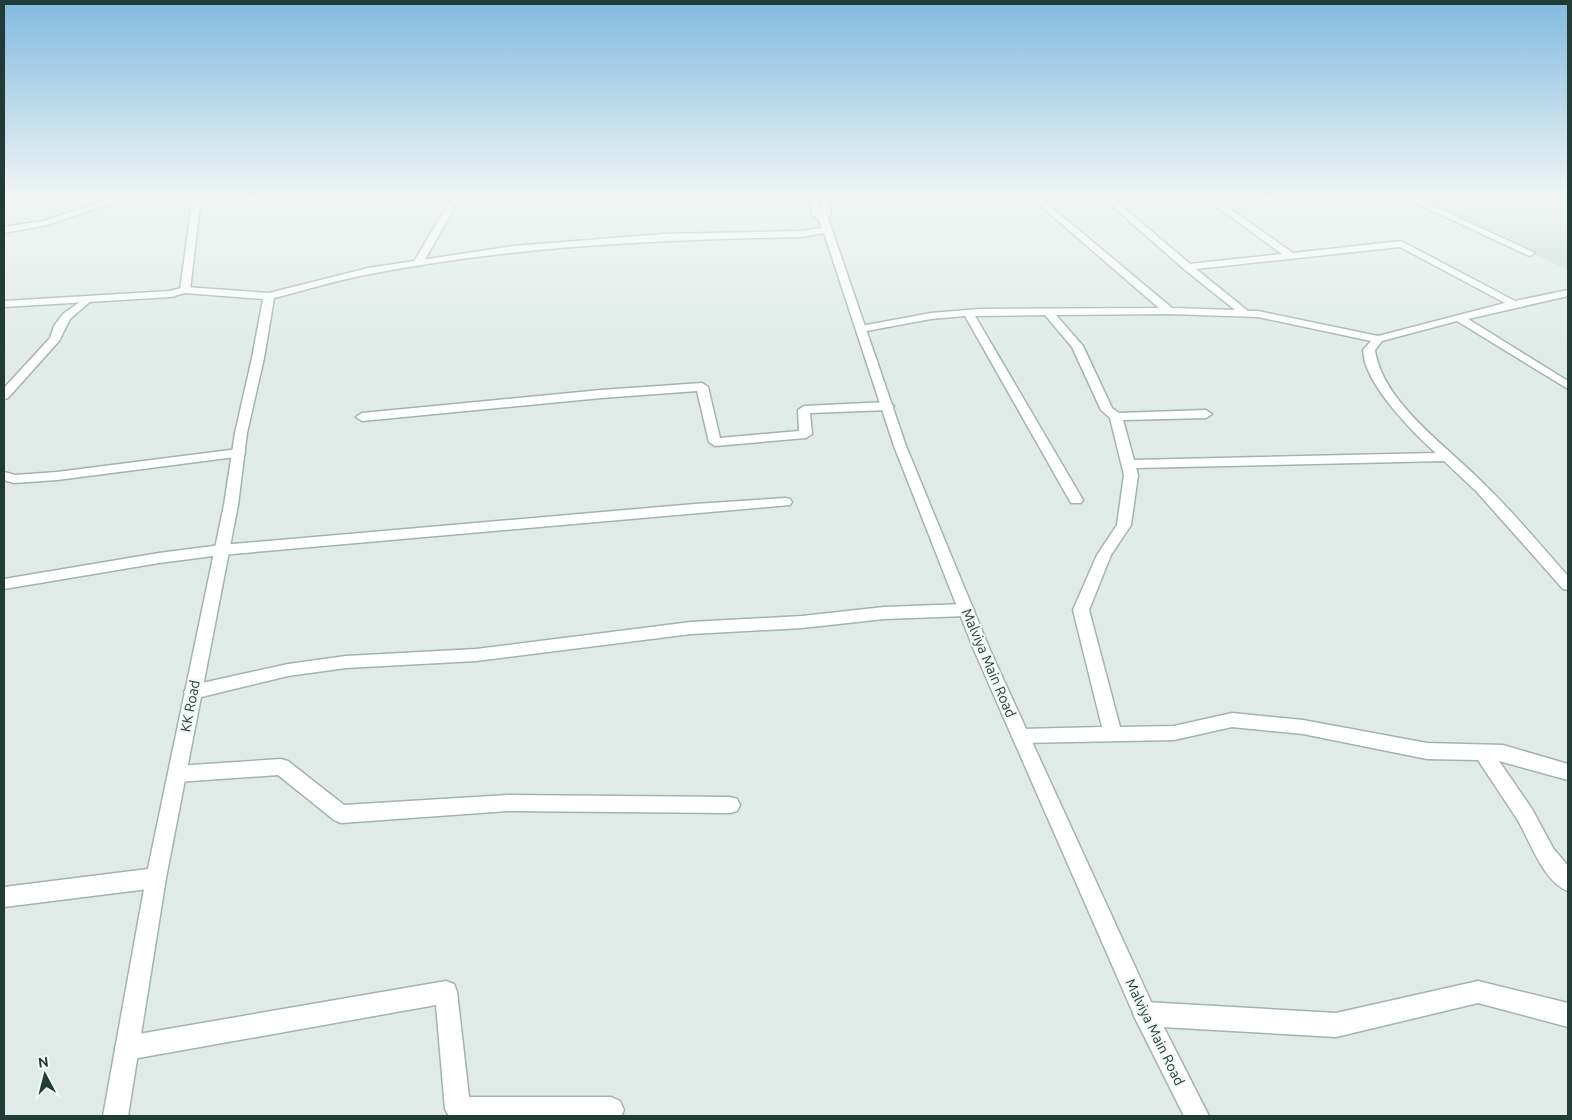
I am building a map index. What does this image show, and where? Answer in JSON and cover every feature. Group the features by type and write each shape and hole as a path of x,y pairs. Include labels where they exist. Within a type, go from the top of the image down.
{"street":[{"path":"185,290 191,248"},
{"path":"418,263 427,248"},
{"path":"4,304 171,294 185,290 268,296 368,271 523,248"},
{"name":"Malviya Main Road","path":"833,248 900,446 966,610 1020,736 1145,1014 1197,1116"},
{"path":"1096,248 1169,311"},
{"path":"1166,248 1229,302 1246,314"},
{"path":"1281,248 1293,257"},
{"path":"1187,266 1366,248"},
{"path":"1410,248 1514,304"},
{"path":"1520,248 1530,253"},
{"path":"860,329 931,316 968,313 1169,311 1246,314 1378,338 1404,330 1568,293"},
{"name":"KK Road","path":"115,1116 156,878 230,505 268,296"},
{"path":"4,394 55,339 58,327 66,317 87,300"},
{"path":"1404,330 1470,325 1568,303"},
{"path":"1047,311 1077,346 1107,410 1116,417 1131,475 1124,525 1104,555 1080,610 1113,734"},
{"path":"968,313 1076,500"},
{"path":"1458,318 1568,386"},
{"path":"1378,338 1369,350 1371,365 1390,396 1421,433 1481,488 1568,585"},
{"path":"4,377 23,373"},
{"path":"362,417 702,386 715,442 806,434 804,410 888,406"},
{"path":"1116,417 1206,414"},
{"path":"4,476 14,479 58,476 238,453"},
{"path":"1128,464 1447,457"},
{"path":"4,584 159,558 221,550 695,508 785,502"},
{"path":"193,692 288,670 346,662 476,655 691,628 802,622 884,613 966,610"},
{"path":"1020,736 1174,733 1232,720 1303,727 1427,751 1503,753 1568,772"},
{"path":"1483,752 1525,815 1546,855 1568,881"},
{"path":"177,774 282,767 341,814 508,803 730,805"},
{"path":"4,897 156,878"},
{"path":"127,1048 446,992 458,1109 611,1110"},
{"path":"1145,1014 1336,1025 1478,992 1568,1015"}],"shaded area":[{"path":"1522,248 1568,248 1568,270"}]}
